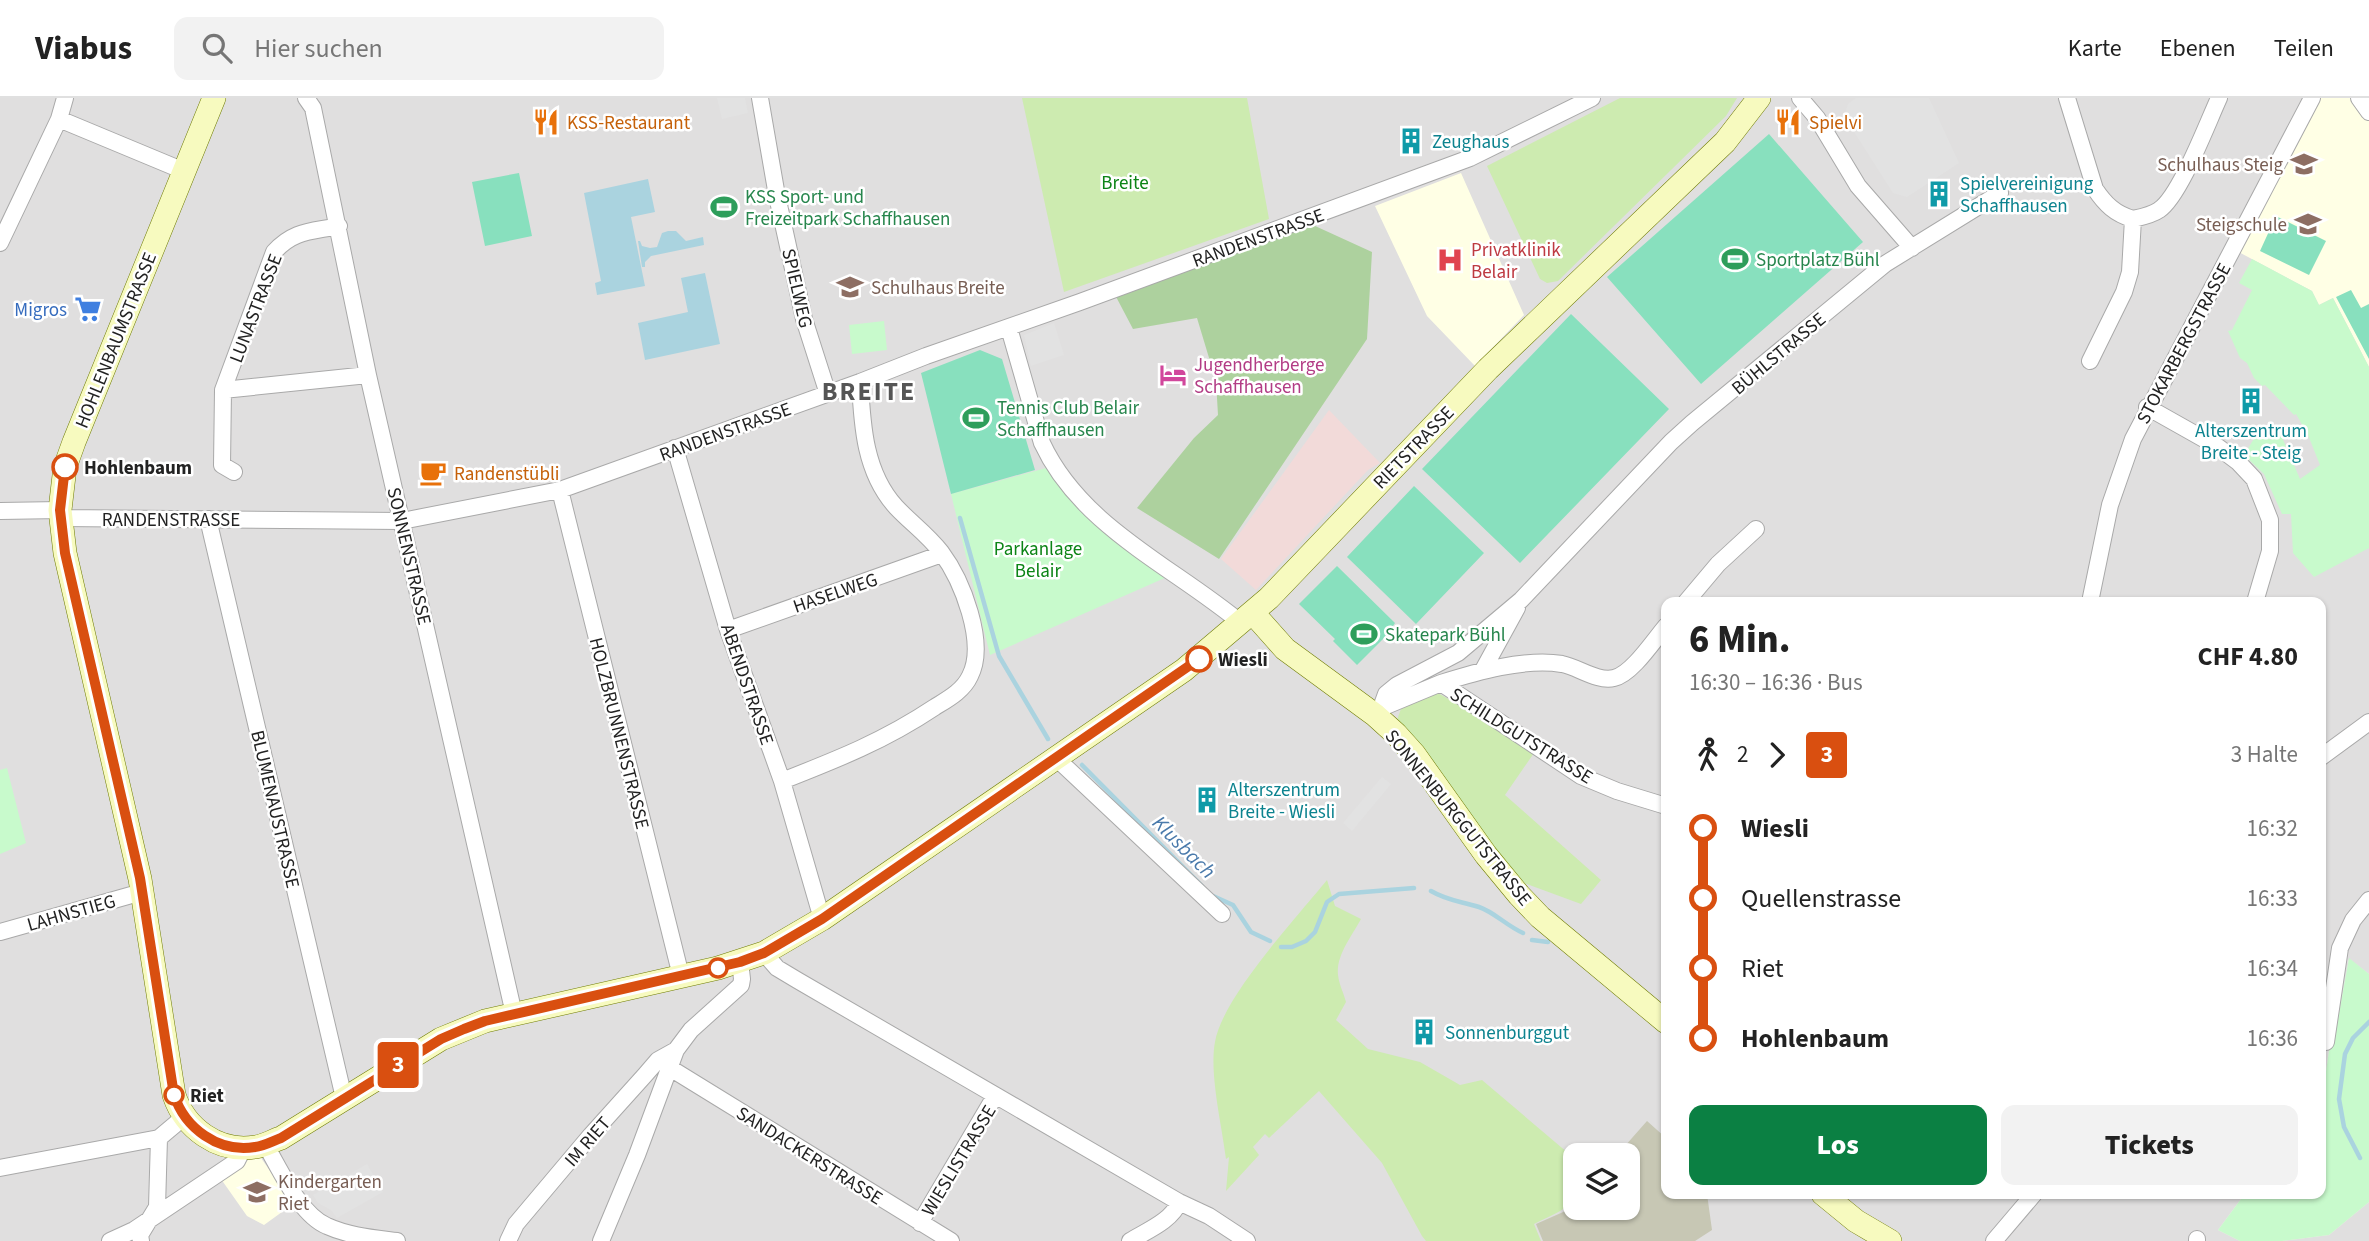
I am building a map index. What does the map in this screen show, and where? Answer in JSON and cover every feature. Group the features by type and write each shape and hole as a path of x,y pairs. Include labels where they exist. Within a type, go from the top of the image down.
{"street":[{"path":"0,243 59,119 65,98"},
{"name":"HOHLENBAUMSTRASSE","path":"214,98 69,454 60,514 71,584 142,892 171,1082 177,1103 184,1117 209,1139 225,1145 255,1146"},
{"name":"SONNENSTRASSE","path":"306,98 313,108 368,375 514,1014"},
{"name":"SPIELWEG","path":"760,98 774,182 804,319 828,394"},
{"name":"RANDENSTRASSE","path":"0,511 208,519 402,521 560,490 1470,158 1592,98"},
{"path":"1800,98 1817,118 1858,186 1912,248"},
{"path":"2067,98 2095,189 2114,211 2133,219 2161,210 2169,200 2219,98"},
{"name":"STOKARBERGSTRASSE","path":"2091,597 2116,484 2147,407 2312,98"},
{"path":"2359,98 2369,112"},
{"name":"RIETSTRASSE","path":"110,1241 148,1221 255,1146 288,1134 441,1039 485,1021 740,962 764,953 822,919 1192,664 1247,618 1488,369 1725,142 1753,102"},
{"path":"59,119 184,171"},
{"name":"BÜHLSTRASSE","path":"1378,711 1386,694 1396,685 1458,653 1521,600 1671,442 1885,264 2000,193"},
{"path":"2090,360 2124,292 2130,272 2133,219"},
{"name":"LUNASTRASSE","path":"234,472 222,465 223,390 274,252 285,239 292,236 339,226"},
{"name":"SONNENBURGGUTSTRASSE","path":"1009,328 1042,443 1048,458 1073,492 1124,538 1247,618 1285,649 1378,711 1414,754 1486,855 1540,917 1661,1018"},
{"name":"LUNASTRASSE","path":"223,390 368,375"},
{"path":"782,781 866,748 907,726 960,691 969,679 975,663 973,631 962,590 942,554 922,529 893,504 869,460 860,382"},
{"path":"2147,407 2218,447 2254,479 2270,520 2270,551 2256,597"},
{"name":"ABENDSTRASSE","path":"675,449 728,629 782,781 822,919"},
{"name":"HOLZBRUNNENSTRASSE","path":"560,490 681,976"},
{"name":"BLUMENAUSTRASSE","path":"208,519 344,1098"},
{"path":"1690,597 1718,564 1756,529"},
{"name":"HASELWEG","path":"728,629 942,554"},
{"name":"BÜHLSTRASSE","path":"1483,670 1521,600"},
{"path":"1441,683 1483,670 1537,663 1563,664 1601,678 1612,679 1626,673 1661,632"},
{"name":"SCHILDGUTSTRASSE","path":"1378,711 1441,683 1581,776 1661,804"},
{"path":"2326,754 2369,722"},
{"path":"1056,758 1222,914"},
{"name":"LAHNSTIEG","path":"0,932 142,892"},
{"path":"2326,1042 2340,948 2353,920 2369,900"},
{"path":"764,953 777,968 1247,1241"},
{"path":"601,1241 676,1050 691,1030 741,985 740,962"},
{"name":"IM RIET","path":"508,1241 516,1224 591,1135 659,1060 676,1050"},
{"name":"SANDACKERSTRASSE","path":"670,1068 951,1241"},
{"name":"WIESLISTRASSE","path":"920,1223 995,1096"},
{"path":"0,1168 159,1138 184,1117"},
{"path":"141,1241 140,1236 157,1207 159,1138"},
{"path":"255,1146 301,1205 325,1226 377,1240 397,1241"},
{"path":"1829,1199 1856,1221 1890,1241"},
{"path":"1994,1241 2030,1199"},
{"path":"1130,1241 1169,1217 1179,1202"}],"shaded area":[{"path":"0,98 2369,98 2369,974 2349,959 2326,1071 2326,597 1661,597 1661,1199 2241,1199 2218,1230 2240,1241 0,1241"},
{"path":"717,98 745,98 748,113 722,119"},
{"path":"1856,98 1929,98 1959,163 1907,197 1893,193 1844,116 1848,104"},
{"name":"Steigschule","path":"2312,98 2359,98 2369,112 2369,367 2333,298 2319,305 2312,291 2233,249"},
{"name":"Privatklinik Belair","path":"1461,173 1524,315 1475,366 1427,316 1375,206"},
{"path":"1054,323 1064,355 1031,366 1024,335"},
{"path":"1329,410 1380,463 1368,470 1256,590 1221,559"},
{"path":"1382,777 1391,784 1352,831 1343,823"},
{"path":"1647,1121 1661,1134 1661,1199 1708,1199 1712,1230 1695,1241 1543,1241 1536,1224 1563,1212 1563,1220 1640,1220 1640,1143 1628,1143"},
{"name":"Kindergarten Riet","path":"261,1158 293,1204 264,1225 247,1216 221,1179 248,1160"},
{"path":"367,1164 383,1192 337,1218 331,1210 318,1203 313,1195"},
{"path":"2369,1202 2369,1241 2282,1241 2329,1235"}],"green space":[{"name":"Breite","path":"1022,98 1247,98 1269,219 1064,292"},
{"path":"1620,98 1737,98 1726,116 1558,281 1547,283 1540,279 1487,166"},
{"name":"Sportplatz Bühl","path":"1769,134 1863,242 1701,384 1607,277"},
{"path":"519,173 532,236 485,246 472,182"},
{"path":"2276,216 2326,241 2309,275 2260,251"},
{"path":"1302,220 1372,252 1367,339 1219,559 1137,508 1194,438 1218,415 1216,381 1197,318 1133,329 1113,291"},
{"path":"2252,259 2312,291 2319,305 2333,298 2369,367 2369,548 2314,577 2293,553 2291,514 2282,514 2264,474 2244,455 2258,432 2265,429 2270,440 2281,435 2300,479 2320,465 2296,414 2254,378 2247,363 2240,358 2228,331 2232,330 2252,290 2239,283"},
{"path":"2351,290 2361,308 2369,304 2369,359 2336,297"},
{"path":"1571,314 1669,409 1520,563 1422,469"},
{"path":"884,321 887,350 852,354 849,325"},
{"name":"Tennis Club Belair Schaffhausen","path":"980,350 1002,359 1035,470 951,494 921,373"},
{"name":"Parkanlage Belair","path":"1046,468 1071,496 1167,577 990,655 951,494"},
{"path":"1414,486 1484,553 1416,624 1347,557"},
{"path":"1337,566 1395,623 1394,628 1357,665 1299,604"},
{"path":"1438,693 1504,731 1534,753 1505,795 1601,880 1581,904 1521,882 1483,836 1397,720 1402,706"},
{"path":"7,768 26,843 0,854 0,770"},
{"path":"1327,880 1335,906 1361,919 1339,960 1339,982 1346,1002 1336,1020 1368,1049 1420,1062 1460,1085 1482,1080 1563,1149 1563,1210 1534,1224 1541,1241 1426,1241 1382,1163 1319,1091 1269,1138 1265,1134 1253,1147 1259,1155 1226,1191 1229,1157 1226,1159 1217,1100 1215,1042 1231,1003 1262,958"},
{"path":"2349,958 2369,974 2369,1202 2329,1235 2282,1241 2240,1241 2218,1230 2241,1199 2326,1199 2326,1071 2329,1051 2335,1036"}],"water":[{"path":"648,179 655,212 631,217 645,286 597,295 595,283 601,281 584,193"},
{"path":"676,231 686,241 703,237 704,245 651,256 645,262 645,267 642,267 638,241 642,246 657,247 662,233"},
{"path":"705,273 720,344 645,360 638,323 688,312 681,278"}],"waterway":[{"name":"Klusbach","path":"960,518 999,656 1048,739"},
{"name":"Klusbach","path":"1082,765 1202,886"},
{"name":"Klusbach","path":"1281,947 1292,947 1306,941 1315,932 1327,902 1339,894 1414,888"},
{"name":"Klusbach","path":"1431,891 1485,909 1523,933"},
{"name":"Klusbach","path":"1213,896 1233,905 1251,932 1270,941"},
{"name":"Klusbach","path":"1532,940 1548,942"},
{"name":"Klusbach","path":"2360,1158 2344,1127 2339,1099 2345,1054 2353,1038 2369,1022"}],"bus line":[{"name":"3","path":"65,467 60,510 65,553 140,878 174,1095 184,1117 195,1129 209,1139 225,1145 255,1147 281,1138 441,1039 485,1021 718,968 764,953 822,919 1199,659"}],"place":[{"name":"KSS-Restaurant","path":"546,122"},
{"name":"Spielvi","path":"1788,122"},
{"name":"Zeughaus","path":"1411,141"},
{"name":"Schulhaus Steig","path":"2304,164"},
{"name":"Spielvereinigung Schaffhausen","path":"1939,194"},
{"name":"KSS Sport- und Freizeitpark Schaffhausen","path":"724,207"},
{"name":"Steigschule","path":"2308,224"},
{"name":"Sportplatz Bühl","path":"1735,259"},
{"name":"Privatklinik Belair","path":"1450,260"},
{"name":"Schulhaus Breite","path":"850,287"},
{"name":"Migros","path":"88,309"},
{"name":"Jugendherberge Schaffhausen","path":"1173,375"},
{"name":"Alterszentrum Breite - Steig","path":"2251,401"},
{"name":"Tennis Club Belair Schaffhausen","path":"976,418"},
{"name":"Hohlenbaum","path":"65,467"},
{"name":"Randenstübli","path":"433,473"},
{"name":"Skatepark Bühl","path":"1364,634"},
{"name":"Wiesli","path":"1199,659"},
{"name":"Alterszentrum Breite - Wiesli","path":"1207,800"},
{"name":"Sonnenburggut","path":"1424,1032"},
{"name":"Riet","path":"174,1095"},
{"name":"Kindergarten Riet","path":"257,1192"}],"district":[{"name":"BREITE","path":"869,391"}]}
